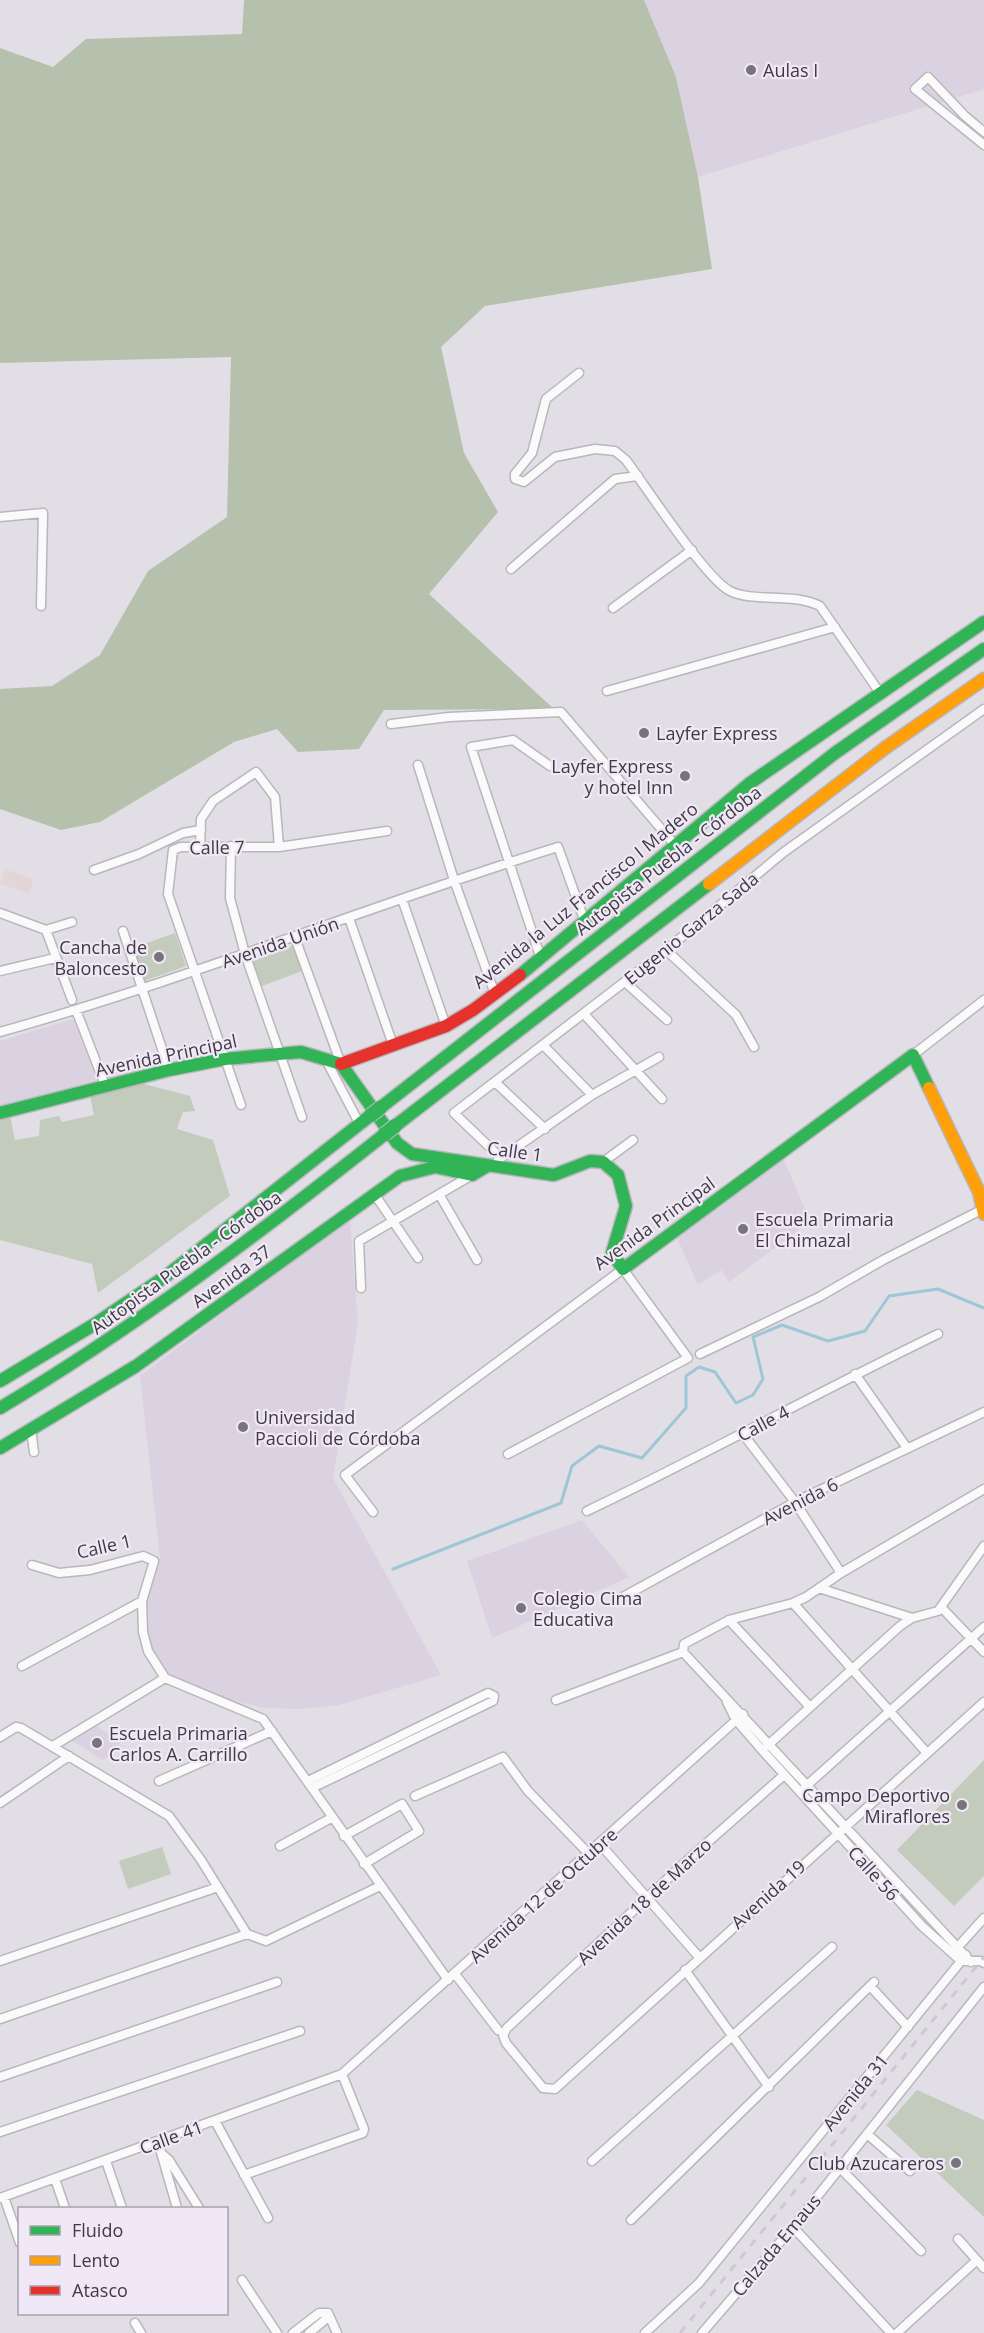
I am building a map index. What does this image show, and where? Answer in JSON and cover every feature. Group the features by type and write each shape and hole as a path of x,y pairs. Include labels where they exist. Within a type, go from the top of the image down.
{"main road":[{"name":"Avenida la Luz Francisco I Madero","path":"341,1064 446,1026 495,994 541,959 750,783 984,621"},
{"name":"Autopista Puebla - Córdoba","path":"0,1381 95,1324 166,1276 835,753 984,649"},
{"name":"Autopista Puebla - Córdoba","path":"0,1408 124,1333 173,1299 885,748 984,679"},
{"name":"Avenida Principal","path":"0,1113 105,1085 225,1059 280,1052 313,1054 341,1064"},
{"name":"Avenida Principal","path":"623,1269 913,1055"},
{"path":"913,1055 982,1192 984,1211"},
{"name":"Calle 1","path":"341,1064 404,1149 412,1154 554,1175 596,1161"},
{"path":"596,1161 618,1175 624,1189 626,1206 612,1253 623,1269"},
{"path":"472,1175 487,1166"},
{"name":"Avenida 37","path":"0,1448 136,1366 400,1176 418,1169 435,1167 472,1175"}],"street":[{"path":"984,132 965,116 928,77 915,89 984,144"},
{"path":"579,373 546,399 532,453 515,474 515,479 524,482 555,457 595,449 615,452 627,460 692,550 721,584 730,591 806,600 820,606 880,693"},
{"path":"511,568 615,479 638,476"},
{"path":"0,517 43,513 41,606"},
{"path":"613,608 692,550"},
{"path":"607,691 835,627"},
{"name":"Eugenio Garza Sada","path":"501,1158 454,1113 666,950 784,852 984,709"},
{"path":"391,724 449,717 561,712 675,845"},
{"path":"541,959 507,862 471,747 513,740 550,766"},
{"path":"418,765 454,880 495,994"},
{"path":"201,847 201,819 213,801 256,772 275,797 279,847"},
{"path":"94,870 139,854 183,833 201,830"},
{"name":"Calle 7","path":"194,971 168,894 173,850 181,847 279,847 387,831"},
{"path":"231,846 230,898 245,954 302,1117"},
{"name":"Avenida Unión","path":"0,1032 76,1010 295,938 454,880 558,847 585,922"},
{"path":"402,899 446,1026"},
{"path":"0,913 46,930 72,922"},
{"path":"349,918 393,1045"},
{"path":"46,930 72,1000"},
{"path":"123,931 169,1070"},
{"path":"295,938 341,1064"},
{"path":"666,950 736,1015 754,1047"},
{"path":"0,971 55,958"},
{"path":"194,971 241,1105"},
{"path":"625,982 667,1020"},
{"name":"Avenida Principal","path":"913,1055 984,1000"},
{"path":"76,1010 105,1085"},
{"path":"584,1014 662,1099"},
{"path":"543,1045 592,1095"},
{"path":"487,1166 545,1129 592,1095 659,1056"},
{"path":"326,1060 370,1116"},
{"path":"495,1082 545,1129"},
{"path":"596,1161 633,1140"},
{"path":"361,1288 357,1243 472,1175"},
{"path":"439,1194 477,1260"},
{"path":"375,1195 418,1258"},
{"path":"700,1354 819,1297 883,1260 984,1211"},
{"path":"508,1454 688,1358 623,1269"},
{"name":"Avenida Principal","path":"373,1512 345,1475 623,1269"},
{"name":"Calle 4","path":"587,1511 938,1334"},
{"path":"855,1374 907,1448"},
{"name":"Avenida 6","path":"621,1598 795,1502 984,1412"},
{"path":"31,1429 33,1452"},
{"path":"743,1434 795,1502 841,1573"},
{"path":"556,1701 683,1652 684,1644 729,1620 793,1603 984,1489"},
{"path":"819,1588 912,1618 932,1614 942,1608 984,1546"},
{"name":"Calle 1","path":"32,1565 58,1573 90,1570 143,1556 150,1557 154,1561 154,1567 142,1601 145,1642 165,1678"},
{"path":"22,1666 142,1601"},
{"path":"793,1603 851,1671 927,1753"},
{"path":"942,1608 984,1652"},
{"path":"762,1750 912,1618"},
{"path":"729,1620 810,1707"},
{"path":"800,1792 984,1627"},
{"name":"Calle 56","path":"683,1652 725,1698 762,1750 784,1775 951,1955 966,1959"},
{"path":"54,1746 165,1678 263,1719 380,1886 452,1977 502,2029"},
{"path":"488,1693 494,1696 493,1701 310,1785 488,1693"},
{"name":"Avenida 19","path":"502,2029 506,2043 543,2088 555,2089 844,1825 984,1702"},
{"name":"Calle 56","path":"740,1717 808,1785 958,1947 966,1959"},
{"name":"Avenida 12 de Octubre","path":"342,2074 740,1717"},
{"path":"0,1737 16,1726 21,1728 169,1816 247,1934 266,1941 380,1886"},
{"path":"159,1781 272,1731"},
{"path":"0,1803 69,1756"},
{"path":"415,1796 503,1757 528,1791 589,1854"},
{"name":"Avenida 18 de Marzo","path":"502,2029 784,1775"},
{"path":"344,1836 402,1804 419,1831 364,1864"},
{"path":"280,1846 331,1818"},
{"path":"600,1844 699,1957"},
{"path":"0,1961 218,1887"},
{"path":"951,1955 984,1918"},
{"path":"0,2019 247,1934"},
{"path":"592,2161 832,1947"},
{"path":"966,1959 984,1963"},
{"name":"Avenida 31","path":"645,2333 699,2283 966,1959"},
{"path":"685,1970 769,2087"},
{"path":"0,2077 277,1982"},
{"path":"631,2220 872,1984 908,2027"},
{"name":"Calzada Emaus","path":"702,2333 793,2227 899,2090 984,1987"},
{"path":"0,2132 300,2031"},
{"path":"244,2175 363,2133 364,2129 342,2074"},
{"name":"Calle 41","path":"2,2198 342,2074"},
{"path":"215,2121 268,2218"},
{"path":"867,2134 910,2171"},
{"path":"158,2142 177,2207"},
{"path":"162,2154 169,2160 198,2207"},
{"path":"106,2161 122,2207"},
{"path":"840,2168 921,2251"},
{"path":"55,2179 65,2207"},
{"path":"2,2198 18,2238"},
{"path":"793,2227 891,2333"},
{"path":"958,2239 984,2268"},
{"path":"897,2333 977,2260"},
{"path":"242,2280 277,2333"},
{"path":"293,2333 320,2313 328,2313"},
{"path":"309,2333 326,2319 328,2313"},
{"path":"328,2313 337,2333"},
{"path":"135,2323 141,2333"}],"shaded area":[{"path":"644,0 984,0 984,89 698,177 676,77"},
{"path":"5,869 34,879 29,894 0,884"},
{"path":"73,1019 97,1080 0,1106 0,1041"},
{"name":"Escuela Primaria El Chimazal","path":"783,1158 810,1221 729,1282 721,1270 698,1285 677,1238"},
{"name":"Universidad Paccioli de Córdoba","path":"350,1218 358,1323 333,1478 441,1675 339,1705 300,1709 264,1708 223,1698 176,1682 161,1670 153,1656 146,1629 146,1605 160,1558 140,1376"},
{"name":"Colegio Cima Educativa","path":"582,1520 629,1577 492,1638 467,1561"},
{"name":"Escuela Primaria Carlos A. Carrillo","path":"96,1725 123,1746 102,1760 71,1740"}],"green space":[{"path":"244,0 644,0 676,77 698,177 712,269 485,306 441,347 464,453 498,512 429,594 554,709 384,710 359,749 298,752 277,729 234,742 100,822 61,830 0,809 0,689 52,686 100,655 148,571 227,517 231,357 0,363 0,48 53,67 86,39 242,34"},
{"name":"Cancha de Baloncesto","path":"175,933 186,966 144,981 133,948"},
{"path":"293,946 302,971 262,986 253,961"},
{"path":"140,1083 190,1096 195,1111 183,1112 177,1129 213,1140 230,1196 98,1293 92,1264 0,1240 0,1119 10,1116 15,1140 39,1136 40,1120 59,1116 62,1122 94,1115 90,1096"},
{"name":"Campo Deportivo Miraflores","path":"984,1760 984,1876 954,1906 897,1850"},
{"path":"162,1847 171,1874 128,1889 119,1861"},
{"name":"Club Azucareros","path":"917,2090 984,2120 984,2217 886,2125"}],"waterway":[{"path":"393,1569 561,1503 572,1466 599,1446 642,1458 686,1408 686,1376 699,1367 715,1372 736,1403 753,1395 763,1379 753,1337 782,1325 828,1341 865,1331 889,1296 938,1289 984,1308"}],"railway":[{"path":"680,2333 984,1957"}],"traffic: fast":[{"path":"520,975 750,783 984,622"},
{"path":"380,1108 835,753 984,649"},
{"path":"395,1126 709,884"},
{"path":"0,1113 169,1070 225,1059 301,1052 341,1064"},
{"path":"341,1064 397,1143 412,1154 554,1175 590,1161 603,1162 618,1175 626,1206 612,1253 623,1269 913,1055 929,1088"},
{"path":"371,1115 380,1108"},
{"path":"0,1381 95,1324 166,1276 371,1115"},
{"path":"385,1134 395,1126"},
{"path":"0,1408 149,1312 292,1207 385,1134"},
{"path":"0,1448 136,1366 400,1176 435,1167 472,1175 487,1166"}],"traffic: slow":[{"path":"709,884 885,748 984,679"},
{"path":"929,1088 979,1192 984,1214"}],"traffic: jam":[{"path":"341,1064 446,1026 473,1010 520,975"}],"place":[{"name":"Aulas I","path":"751,70"},
{"name":"Layfer Express","path":"644,733"},
{"name":"Layfer Express y hotel Inn","path":"685,776"},
{"name":"Cancha de Baloncesto","path":"159,957"},
{"name":"Escuela Primaria El Chimazal","path":"743,1229"},
{"name":"Universidad Paccioli de Córdoba","path":"243,1427"},
{"name":"Colegio Cima Educativa","path":"521,1608"},
{"name":"Escuela Primaria Carlos A. Carrillo","path":"97,1743"},
{"name":"Campo Deportivo Miraflores","path":"962,1805"},
{"name":"Club Azucareros","path":"956,2163"}]}
